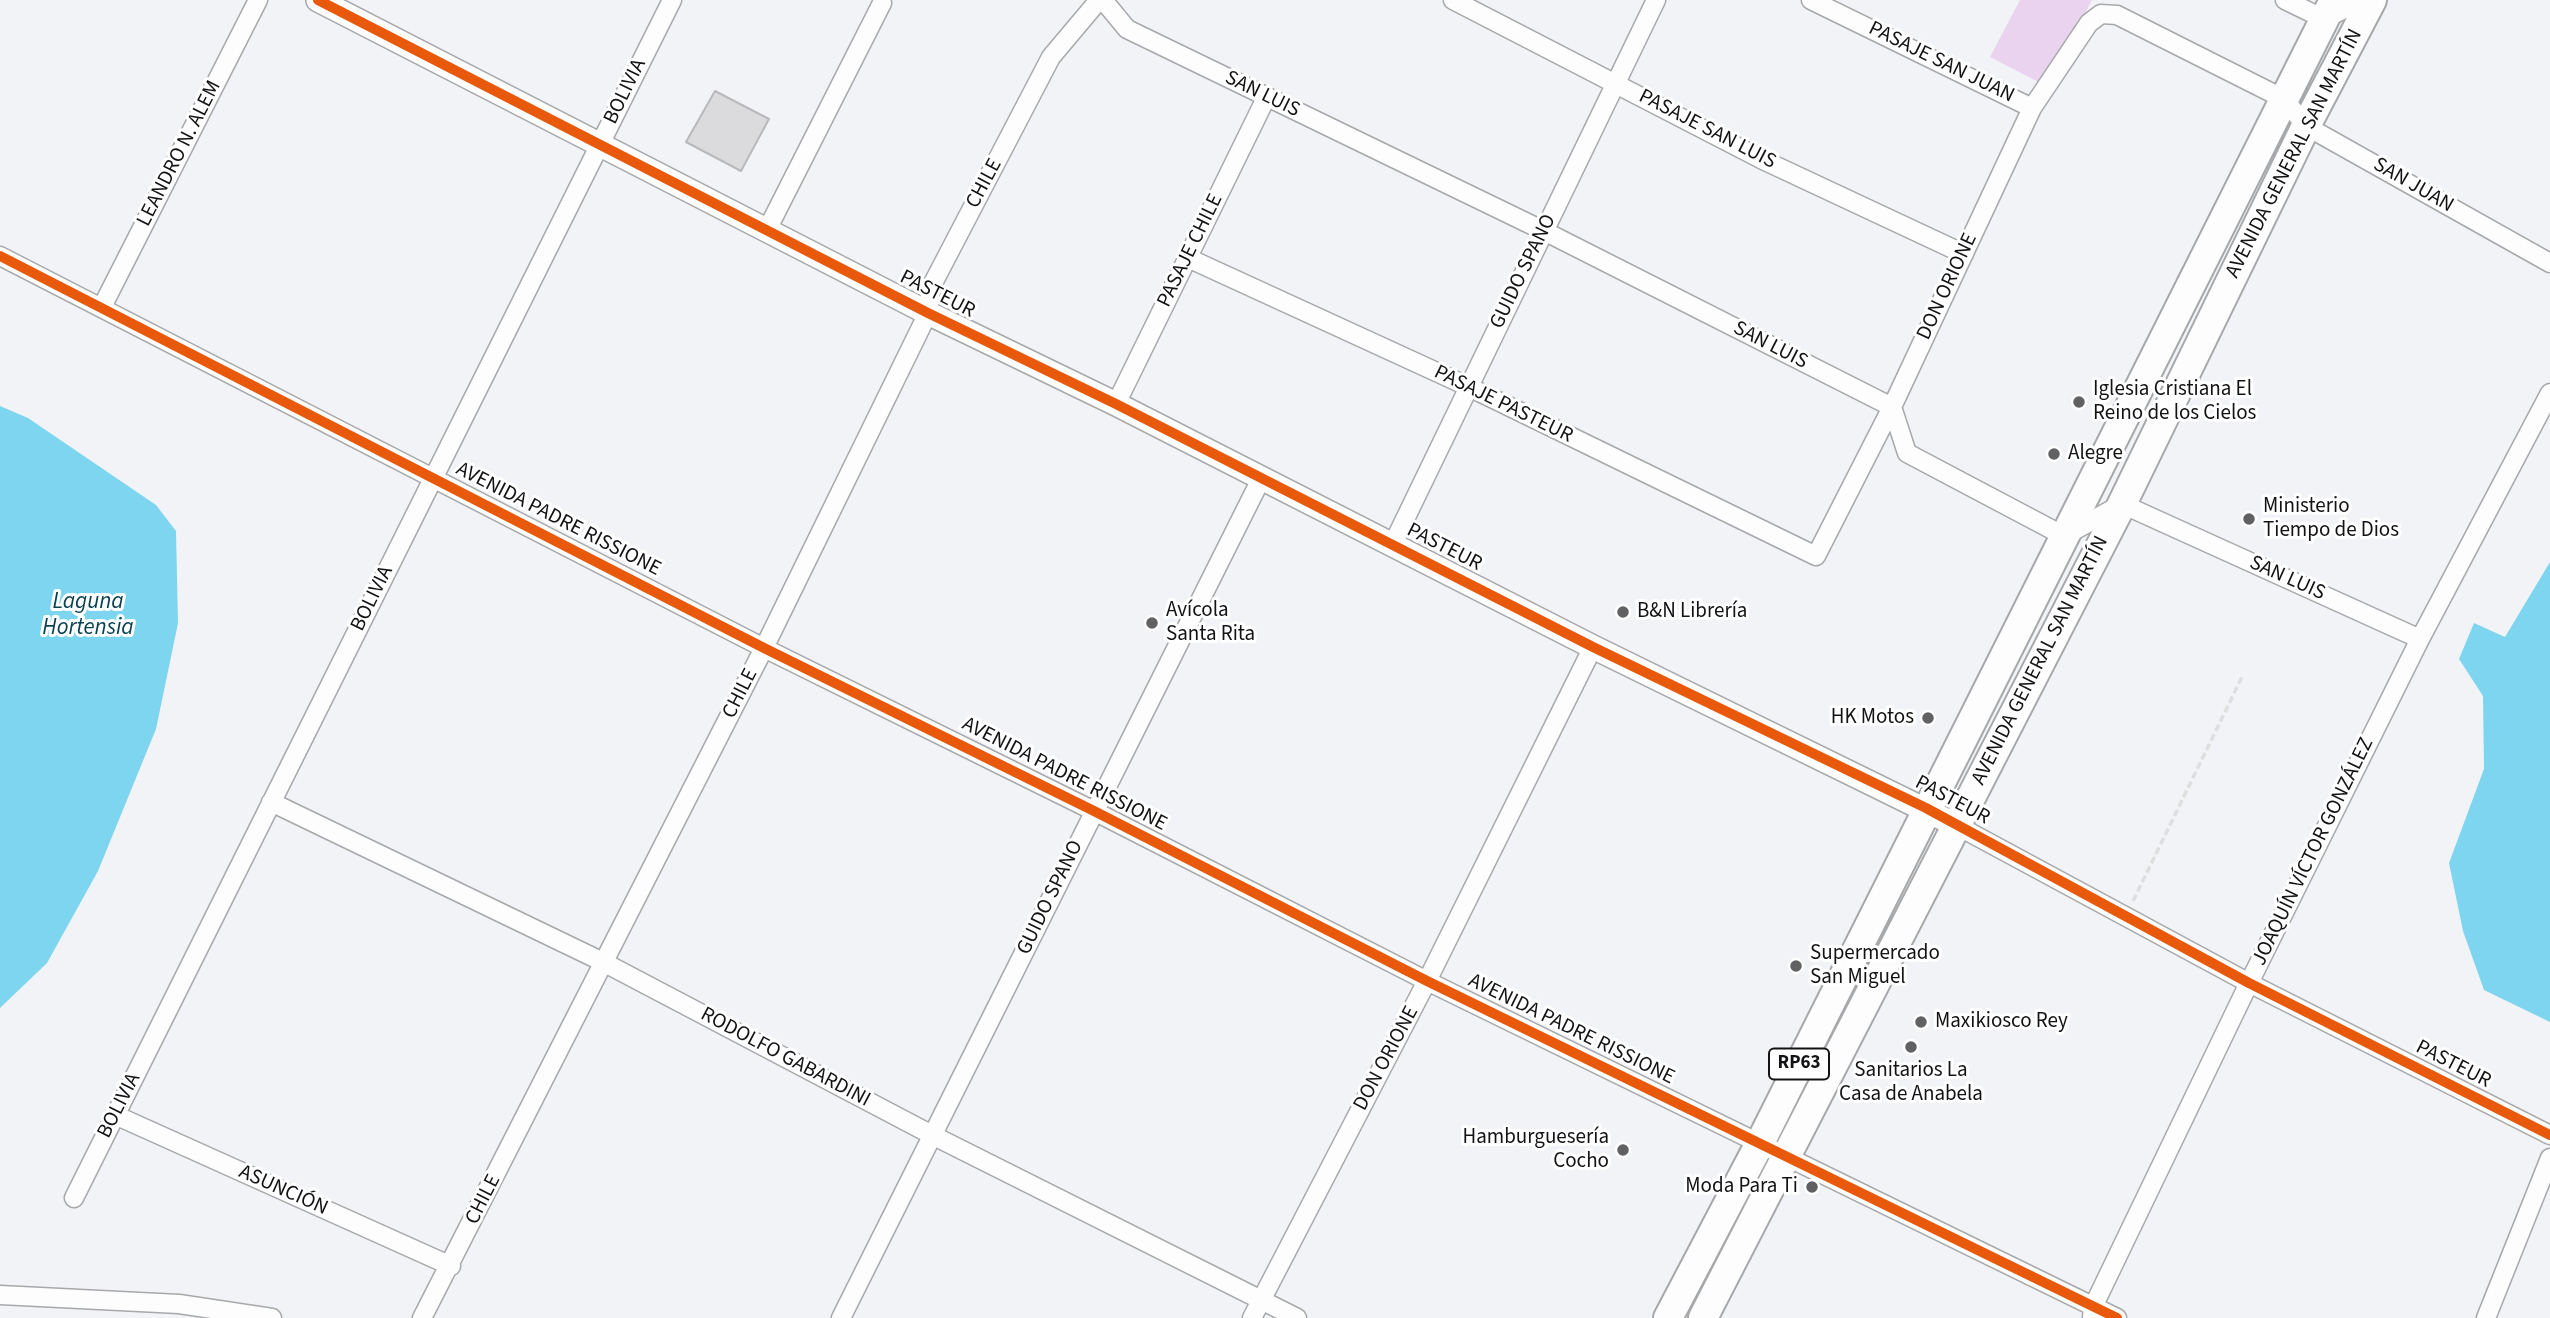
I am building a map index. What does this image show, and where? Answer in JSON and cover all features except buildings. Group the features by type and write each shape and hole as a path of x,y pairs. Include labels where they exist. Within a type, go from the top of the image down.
{"main road":[{"name":"AVENIDA GENERAL SAN MARTÍN","path":"1703,1318 2122,504 2306,125 2372,0"},
{"name":"AVENIDA GENERAL SAN MARTÍN","path":"1668,1318 1760,1143 2329,9"}],"street":[{"name":"LEANDRO N. ALEM","path":"102,307 258,0"},
{"name":"PASTEUR","path":"318,0 768,228 928,313 1116,404 1593,647 1926,808 2249,983 2550,1135"},
{"name":"BOLIVIA","path":"74,1198 672,0"},
{"name":"SAN LUIS","path":"1101,0 1127,29 1544,231 1892,407"},
{"name":"CHILE","path":"422,1318 451,1266 764,648 928,313 931,287 1051,57 1101,0"},
{"name":"PASAJE SAN LUIS","path":"1453,0 1761,159 1964,254"},
{"name":"GUIDO SPANO","path":"1393,544 1467,386 1656,0"},
{"name":"PASAJE SAN JUAN","path":"1811,0 2032,108"},
{"path":"2286,0 2329,9 2363,0"},
{"path":"768,228 882,3"},
{"name":"DON ORIONE","path":"1816,556 1892,407 2032,108 2089,23 2101,15 2117,15 2284,99"},
{"name":"PASAJE CHILE","path":"1116,404 1266,98"},
{"name":"SAN JUAN","path":"2284,99 2306,125 2550,263"},
{"name":"AVENIDA PADRE RISSIONE","path":"0,256 764,648 1094,811 1427,981 1760,1143 2092,1312 2117,1318"},
{"name":"PASAJE PASTEUR","path":"1188,258 1467,386 1816,556"},
{"name":"JOAQUÍN VÍCTOR GONZÁLEZ","path":"2092,1312 2249,983 2420,639 2550,393"},
{"path":"1892,407 1907,453 2064,536 2122,504"},
{"name":"GUIDO SPANO","path":"841,1318 1261,479"},
{"name":"SAN LUIS","path":"2122,504 2420,639"},
{"name":"DON ORIONE","path":"1252,1318 1427,981 1593,647"},
{"name":"RODOLFO GABARDINI","path":"271,802 603,962 934,1136 1297,1318"},
{"name":"ASUNCIÓN","path":"115,1115 451,1266"},
{"path":"2486,1318 2550,1158"},
{"path":"0,1295 179,1304 272,1318"}],"path":[{"path":"2126,916 2242,677"}],"shaded area":[{"path":"2020,0 2092,0 2046,86 1990,57"}],"water":[{"name":"Laguna Hortensia","path":"0,406 28,418 156,505 176,531 178,623 156,729 98,871 47,963 0,1008"},
{"path":"2550,562 2550,1022 2484,990 2463,931 2449,863 2484,769 2483,696 2459,659 2474,623 2505,637"}],"cycle path":[{"path":"318,0 928,313 1116,404 1593,647 1926,808 2249,983 2550,1135"},
{"path":"0,256 764,648 1094,811 1427,981 2117,1318"}],"place":[{"name":"Iglesia Cristiana El Reino de los Cielos","path":"2079,402"},
{"name":"Alegre","path":"2054,454"},
{"name":"Ministerio Tiempo de Dios","path":"2249,519"},
{"name":"B&N Librería","path":"1623,612"},
{"name":"Avícola Santa Rita","path":"1152,623"},
{"name":"HK Motos","path":"1928,718"},
{"name":"Supermercado San Miguel","path":"1796,966"},
{"name":"Maxikiosco Rey","path":"1921,1022"},
{"name":"Sanitarios La Casa de Anabela","path":"1911,1047"},
{"name":"Hamburguesería Cocho","path":"1623,1150"},
{"name":"Moda Para Ti","path":"1812,1187"}]}
